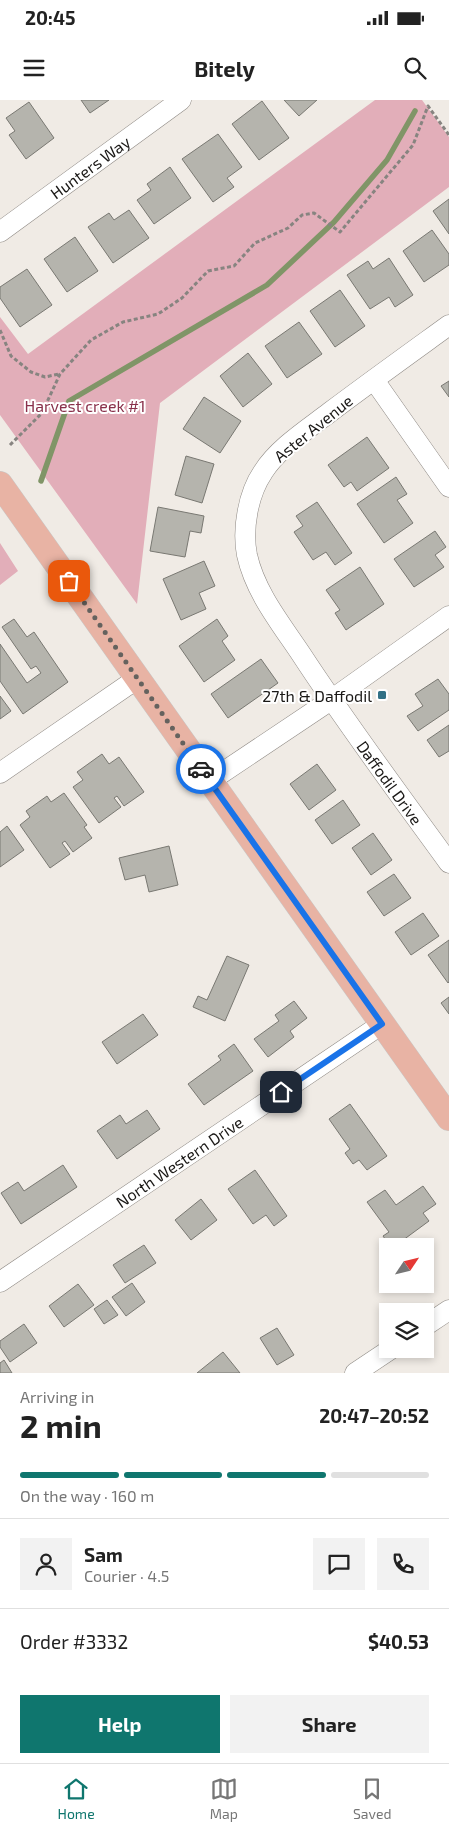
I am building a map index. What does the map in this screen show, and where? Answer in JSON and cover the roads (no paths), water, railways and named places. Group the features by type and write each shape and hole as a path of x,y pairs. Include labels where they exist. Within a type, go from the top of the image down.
{"main road":[{"path":"0,484 449,1118"}],"street":[{"name":"Hunters Way","path":"3,224 181,100"},
{"name":"Aster Avenue","path":"331,700 273,612 258,584 248,556 246,542 248,513 256,484 270,462 297,437 449,325"},
{"path":"374,380 449,487"},
{"path":"210,781 331,700 449,616"},
{"path":"0,773 138,678"},
{"name":"Daffodil Drive","path":"331,700 449,864"},
{"name":"North Western Drive","path":"0,1282 382,1024"},
{"path":"434,1320 449,1310"},
{"path":"355,1373 379,1357"}],"waterway":[{"path":"41,481 69,401 267,285 334,222 387,160 415,111"}],"place":[{"name":"27th & Daffodil","path":"382,695"}],"park label":[{"name":"Harvest creek #1","path":"85,405"}]}
